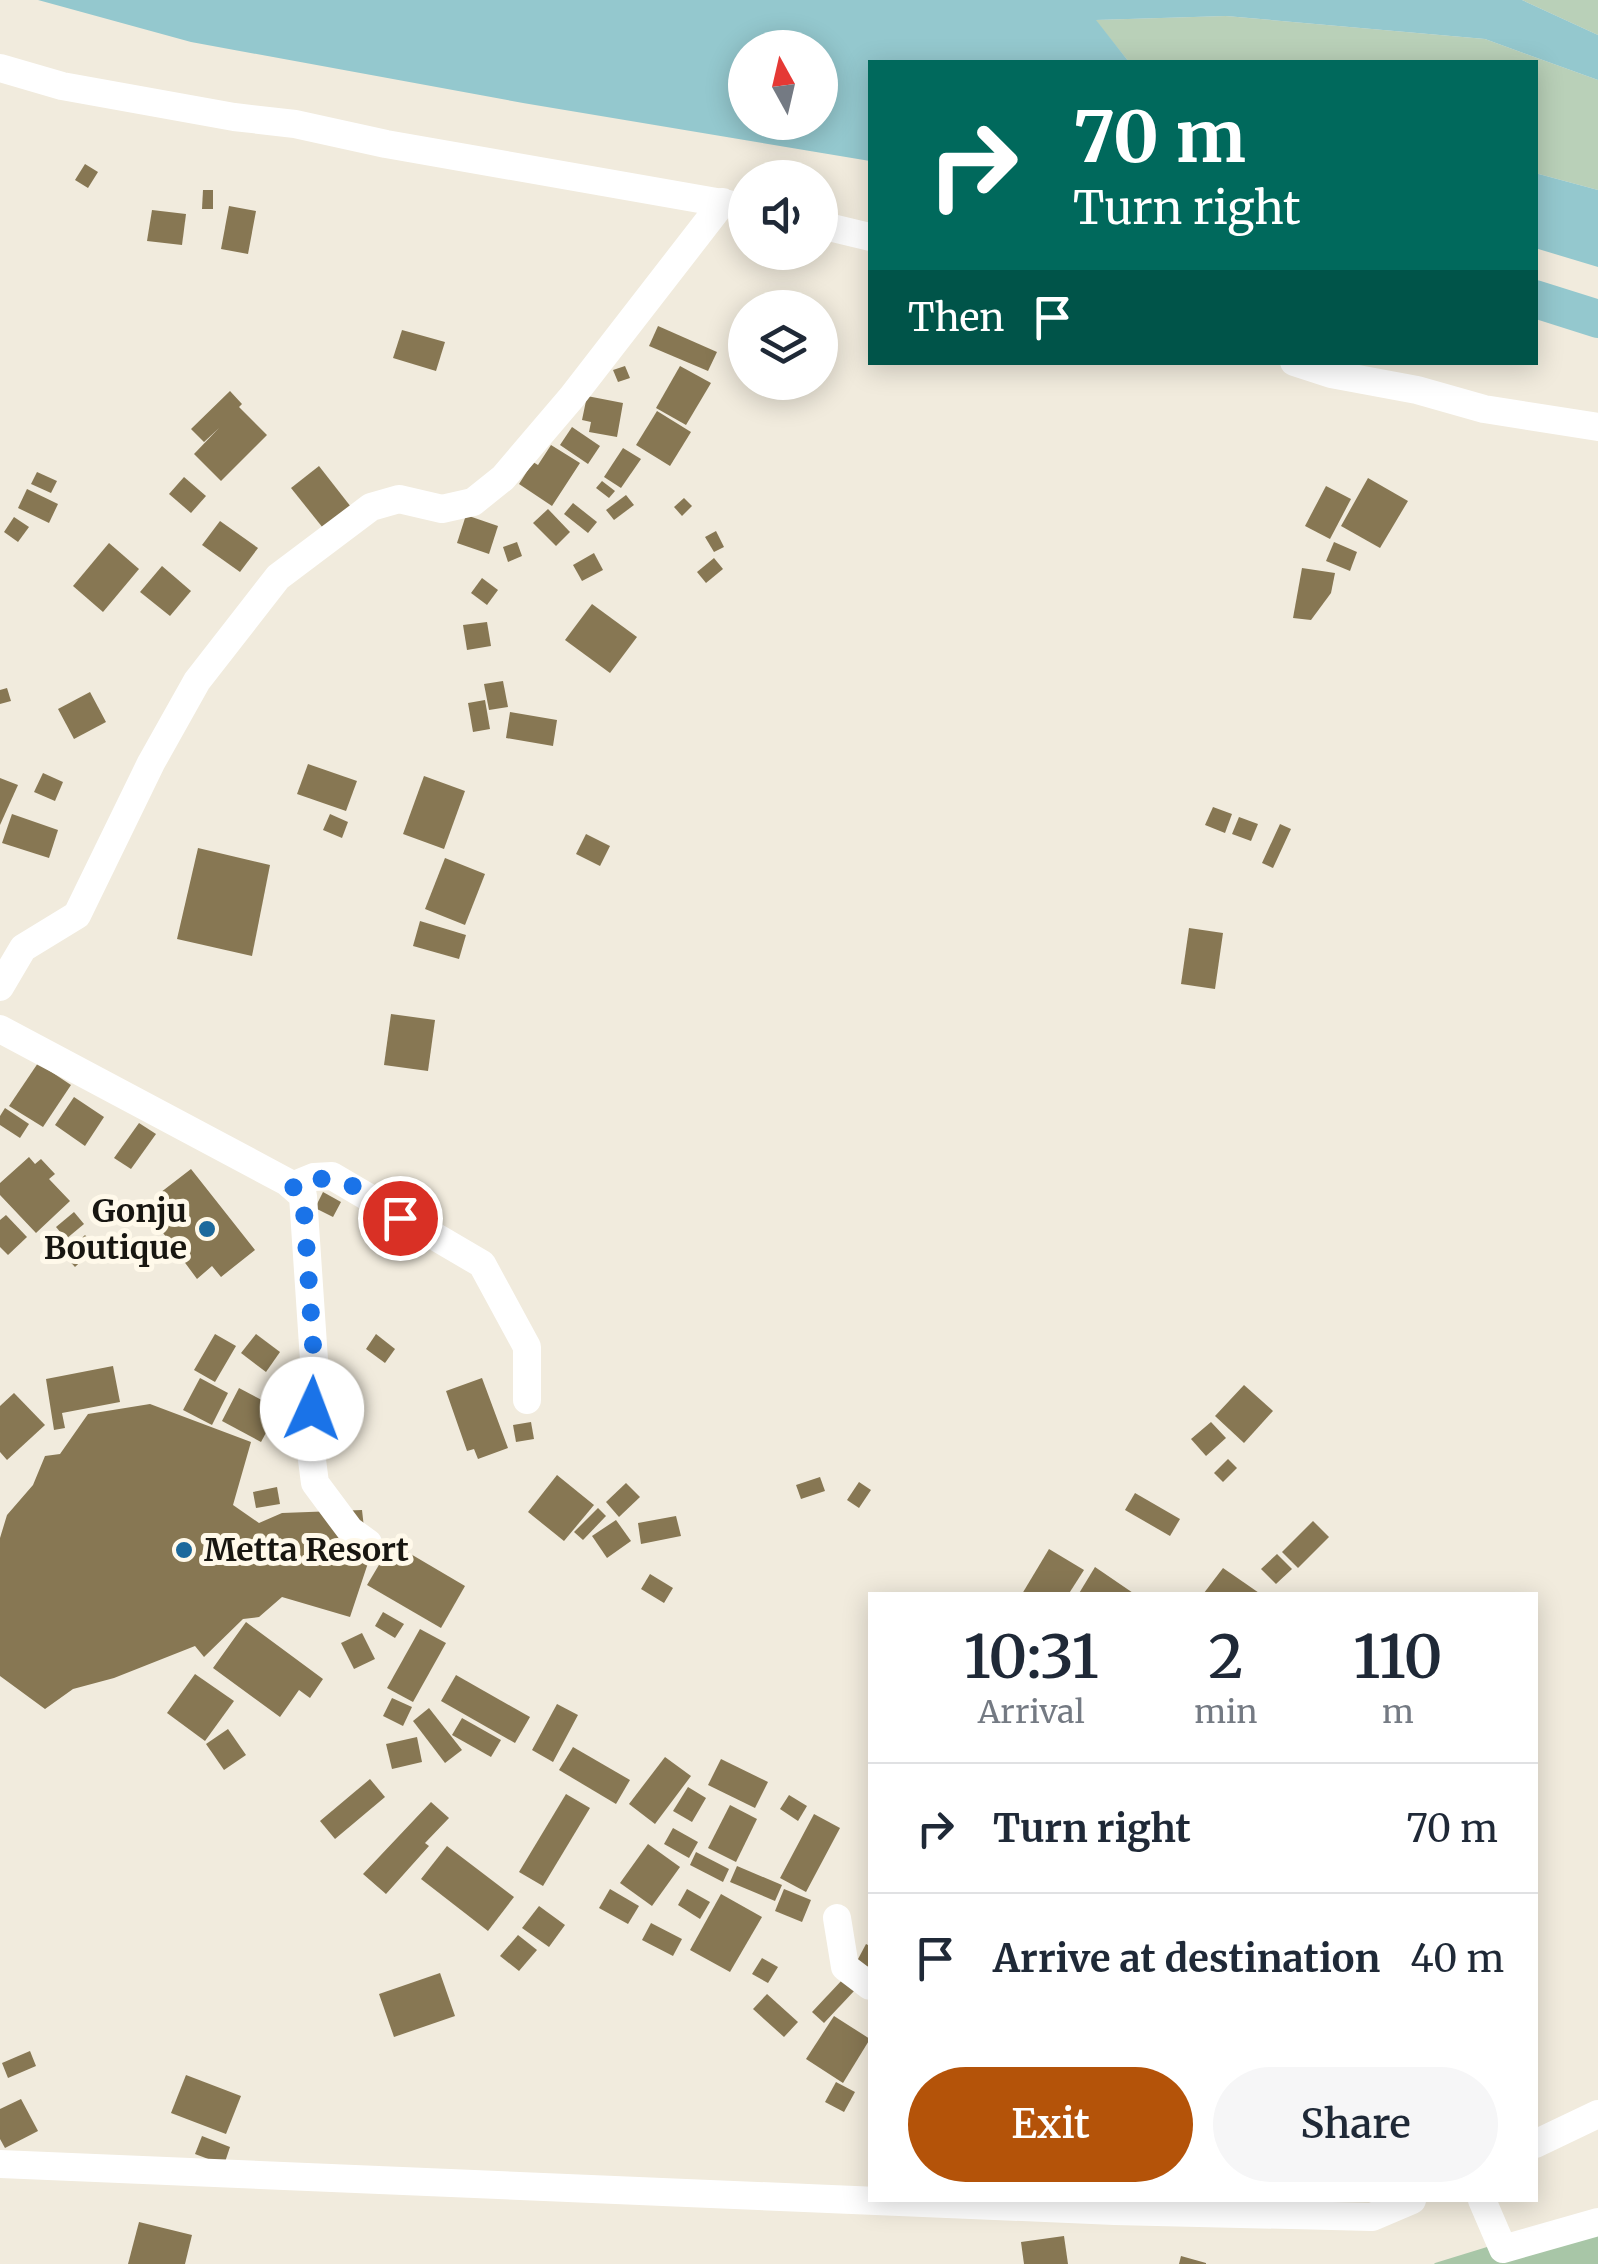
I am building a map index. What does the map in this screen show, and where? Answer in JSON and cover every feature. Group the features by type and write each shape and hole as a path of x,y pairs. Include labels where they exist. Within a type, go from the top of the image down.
{"street":[{"path":"0,68 62,86 295,124 386,144 728,204"},
{"path":"0,988 22,948 77,914 150,763 197,680 278,577 371,507 399,499 442,509 473,502 503,478 728,212"},
{"path":"838,229 868,237"},
{"path":"1306,365 1484,408 1598,427"},
{"path":"0,1029 292,1186 303,1196 316,1390 308,1429 315,1483 350,1530 368,1543"},
{"path":"292,1186 314,1177 332,1176 482,1264 527,1347 527,1400"},
{"path":"837,1918 845,1966 868,1984"},
{"path":"1538,2143 1598,2114"},
{"path":"0,2164 868,2197"},
{"path":"1006,2202 1372,2216 1407,2202"},
{"path":"1483,2202 1503,2249 1598,2222"}],"green space":[{"path":"1522,0 1598,0 1598,35"},
{"path":"1226,16 1485,39 1598,80 1598,190 1538,174 1538,60 1127,60 1095,20"},
{"path":"1598,2213 1598,2264 1434,2264 1435,2263"}],"water":[{"path":"38,0 1522,0 1598,35 1598,80 1485,39 1226,16 1096,20 1127,60 868,60 868,161 744,140 838,140 838,30 728,30 728,137 191,42"},
{"path":"1538,174 1598,190 1598,267 1538,249"}],"building":[{"path":"85,164 98,172 88,188 75,180"},
{"path":"203,190 213,190 213,209 202,209"},
{"path":"229,206 256,211 248,254 221,249"},
{"path":"152,210 186,214 182,245 147,241"},
{"path":"658,326 717,352 708,371 649,346"},
{"path":"402,330 445,342 436,371 393,358"},
{"path":"625,366 630,378 618,382 613,370"},
{"path":"680,366 711,383 686,425 656,408"},
{"path":"230,391 242,404 239,407 267,435 221,481 194,454 219,428 204,442 191,429"},
{"path":"587,396 623,403 617,437 589,432 591,422 582,420"},
{"path":"657,411 691,432 670,466 636,445"},
{"path":"572,427 600,446 588,464 560,445"},
{"path":"551,445 580,463 552,506 519,484 533,462 538,465"},
{"path":"623,448 641,459 621,488 604,477"},
{"path":"319,466 351,507 323,528 291,488"},
{"path":"37,472 57,481 51,493 31,484"},
{"path":"184,477 206,496 191,513 169,494"},
{"path":"1368,478 1408,501 1380,548 1341,526"},
{"path":"602,481 615,491 609,498 596,488"},
{"path":"1326,486 1351,499 1330,539 1305,526"},
{"path":"27,489 58,504 49,523 18,508"},
{"path":"626,495 634,505 614,520 606,510"},
{"path":"684,498 692,506 682,516 674,507"},
{"path":"573,503 597,522 588,533 564,514"},
{"path":"548,509 570,532 556,546 533,523"},
{"path":"466,515 498,526 489,554 457,543"},
{"path":"14,517 29,527 18,542 4,532"},
{"path":"220,521 258,548 240,572 202,545"},
{"path":"716,531 724,547 714,552 705,537"},
{"path":"517,542 522,556 508,562 503,547"},
{"path":"1334,542 1357,552 1350,571 1326,561"},
{"path":"109,543 139,569 103,612 73,586"},
{"path":"594,553 603,570 582,581 573,565"},
{"path":"714,558 723,569 706,583 697,572"},
{"path":"162,566 191,591 170,616 140,592"},
{"path":"1302,568 1335,573 1331,593 1311,620 1293,618"},
{"path":"482,578 498,590 487,605 471,593"},
{"path":"592,604 637,637 610,673 565,640"},
{"path":"487,622 491,646 467,650 463,625"},
{"path":"503,681 508,707 489,710 484,684"},
{"path":"7,688 11,701 0,704 0,690"},
{"path":"90,692 106,722 74,739 58,709"},
{"path":"485,700 490,729 473,732 468,703"},
{"path":"510,712 557,720 553,746 506,738"},
{"path":"308,764 357,781 346,811 297,794"},
{"path":"43,773 63,782 55,801 34,792"},
{"path":"424,776 465,791 444,849 403,834"},
{"path":"0,778 18,785 0,825"},
{"path":"1213,807 1232,814 1225,833 1205,825"},
{"path":"12,814 58,830 49,858 2,843"},
{"path":"330,814 348,822 342,838 323,830"},
{"path":"1239,817 1258,824 1251,841 1232,834"},
{"path":"1280,824 1291,829 1273,868 1262,863"},
{"path":"586,834 610,846 600,866 576,854"},
{"path":"198,848 270,865 252,956 177,939"},
{"path":"445,858 485,874 465,925 425,909"},
{"path":"420,921 466,935 459,959 413,946"},
{"path":"1189,928 1223,933 1215,989 1181,984"},
{"path":"391,1014 435,1020 428,1071 384,1065"},
{"path":"38,1063 71,1085 43,1127 9,1106"},
{"path":"74,1097 104,1117 85,1146 55,1125"},
{"path":"5,1108 29,1124 20,1138 0,1125"},
{"path":"139,1123 156,1134 131,1169 114,1158"},
{"path":"29,1157 35,1164 41,1159 55,1174 49,1179 70,1201 36,1233 0,1195 0,1183"},
{"path":"191,1169 255,1250 221,1277 212,1266 197,1279 155,1222 169,1212 156,1196"},
{"path":"323,1192 341,1202 333,1217 315,1208"},
{"path":"74,1212 84,1224 66,1239 56,1227"},
{"path":"6,1215 27,1237 8,1255 0,1247 0,1220"},
{"path":"85,1235 96,1247 75,1267 64,1255"},
{"path":"215,1334 236,1346 215,1382 194,1370"},
{"path":"256,1334 280,1352 266,1372 241,1353"},
{"path":"376,1334 395,1349 385,1363 366,1349"},
{"path":"113,1366 120,1402 62,1413 65,1428 54,1430 46,1379"},
{"path":"200,1378 228,1393 212,1425 183,1410"},
{"path":"482,1378 508,1448 478,1459 474,1449 467,1451 446,1391"},
{"path":"1244,1385 1273,1411 1244,1443 1215,1416"},
{"path":"239,1388 279,1409 261,1442 222,1421"},
{"path":"14,1393 45,1425 7,1460 0,1452 0,1406"},
{"name":"Metta Resort","path":"150,1404 251,1442 233,1505 259,1523 282,1513 362,1510 368,1563 350,1617 282,1597 259,1617 243,1619 204,1657 195,1646 114,1678 73,1689 45,1709 0,1676 0,1538 7,1515 33,1485 45,1456 60,1454 88,1414"},
{"path":"531,1422 534,1439 516,1442 513,1425"},
{"path":"1211,1422 1226,1438 1206,1456 1191,1439"},
{"path":"1228,1459 1237,1468 1223,1482 1214,1473"},
{"path":"557,1475 594,1505 564,1541 528,1512"},
{"path":"820,1477 825,1491 801,1499 796,1485"},
{"path":"859,1482 871,1490 859,1508 847,1500"},
{"path":"626,1483 640,1497 619,1517 606,1502"},
{"path":"277,1487 280,1504 256,1508 253,1492"},
{"path":"1135,1493 1180,1519 1170,1536 1125,1510"},
{"path":"598,1508 606,1516 583,1540 574,1532"},
{"path":"676,1516 681,1536 641,1544 638,1523"},
{"path":"616,1520 631,1541 607,1558 592,1536"},
{"path":"1313,1521 1329,1537 1298,1568 1282,1552"},
{"path":"392,1543 465,1586 441,1628 367,1585"},
{"path":"1049,1549 1084,1570 1070,1592 1023,1592"},
{"path":"1277,1554 1292,1569 1276,1584 1261,1569"},
{"path":"1095,1567 1132,1592 1080,1592"},
{"path":"1223,1568 1258,1592 1205,1592"},
{"path":"650,1574 673,1588 664,1603 641,1589"},
{"path":"383,1612 404,1624 395,1638 375,1626"},
{"path":"246,1622 323,1679 310,1698 299,1690 280,1717 213,1668"},
{"path":"420,1629 446,1643 413,1702 387,1688"},
{"path":"362,1633 375,1659 354,1669 341,1643"},
{"path":"195,1674 234,1701 205,1741 167,1713"},
{"path":"456,1675 530,1717 515,1743 441,1701"},
{"path":"392,1698 412,1707 403,1726 383,1716"},
{"path":"557,1704 578,1715 553,1762 532,1750"},
{"path":"429,1708 462,1750 445,1763 413,1721"},
{"path":"462,1718 501,1740 491,1757 452,1735"},
{"path":"228,1729 246,1755 224,1770 206,1744"},
{"path":"417,1737 422,1762 392,1769 386,1744"},
{"path":"573,1747 630,1780 616,1804 559,1770"},
{"path":"665,1757 691,1776 655,1824 629,1804"},
{"path":"721,1759 768,1782 755,1808 708,1785"},
{"path":"370,1779 385,1797 335,1839 320,1821"},
{"path":"688,1787 706,1798 692,1822 673,1811"},
{"path":"566,1794 590,1808 543,1886 519,1872"},
{"path":"789,1795 807,1806 798,1821 780,1809"},
{"path":"431,1802 449,1818 386,1894 363,1874"},
{"path":"730,1805 757,1819 736,1862 708,1848"},
{"path":"814,1814 840,1828 806,1892 780,1878"},
{"path":"673,1828 698,1842 689,1858 664,1844"},
{"path":"648,1844 680,1867 652,1906 620,1883"},
{"path":"447,1846 514,1897 488,1931 421,1879"},
{"path":"696,1852 729,1869 723,1882 690,1865"},
{"path":"737,1866 782,1885 775,1901 730,1882"},
{"path":"610,1889 639,1906 628,1924 599,1908"},
{"path":"687,1889 710,1902 700,1919 678,1905"},
{"path":"784,1889 811,1900 802,1922 775,1911"},
{"path":"721,1894 762,1917 730,1972 690,1950"},
{"path":"539,1906 565,1925 549,1947 522,1928"},
{"path":"651,1923 682,1939 673,1956 642,1940"},
{"path":"518,1935 537,1950 519,1971 500,1956"},
{"path":"866,1944 868,1945 868,1967 857,1961"},
{"path":"762,1958 778,1967 768,1983 752,1974"},
{"path":"440,1973 455,2016 394,2037 379,1994"},
{"path":"843,1979 855,1990 824,2023 812,2012"},
{"path":"767,1994 798,2022 784,2037 753,2009"},
{"path":"834,2016 868,2038 843,2083 806,2059"},
{"path":"30,2051 36,2066 8,2078 2,2063"},
{"path":"186,2075 241,2096 226,2134 171,2113"},
{"path":"836,2082 855,2092 844,2112 825,2102"},
{"path":"21,2099 38,2131 5,2148 0,2139 0,2109"},
{"path":"202,2136 230,2147 224,2165 195,2154"},
{"path":"139,2222 192,2235 185,2264 128,2264"},
{"path":"1064,2236 1068,2264 1024,2264 1021,2242"},
{"path":"1181,2256 1206,2263 1206,2264 1179,2264"}],"waterway":[{"path":"1538,300 1598,319"}],"place":[{"name":"Gonju Boutique","path":"207,1229"},
{"name":"Metta Resort","path":"184,1550"}],"route":[{"path":"312,1409 316,1390 303,1196 292,1186 314,1177 332,1176 400,1218"}]}
